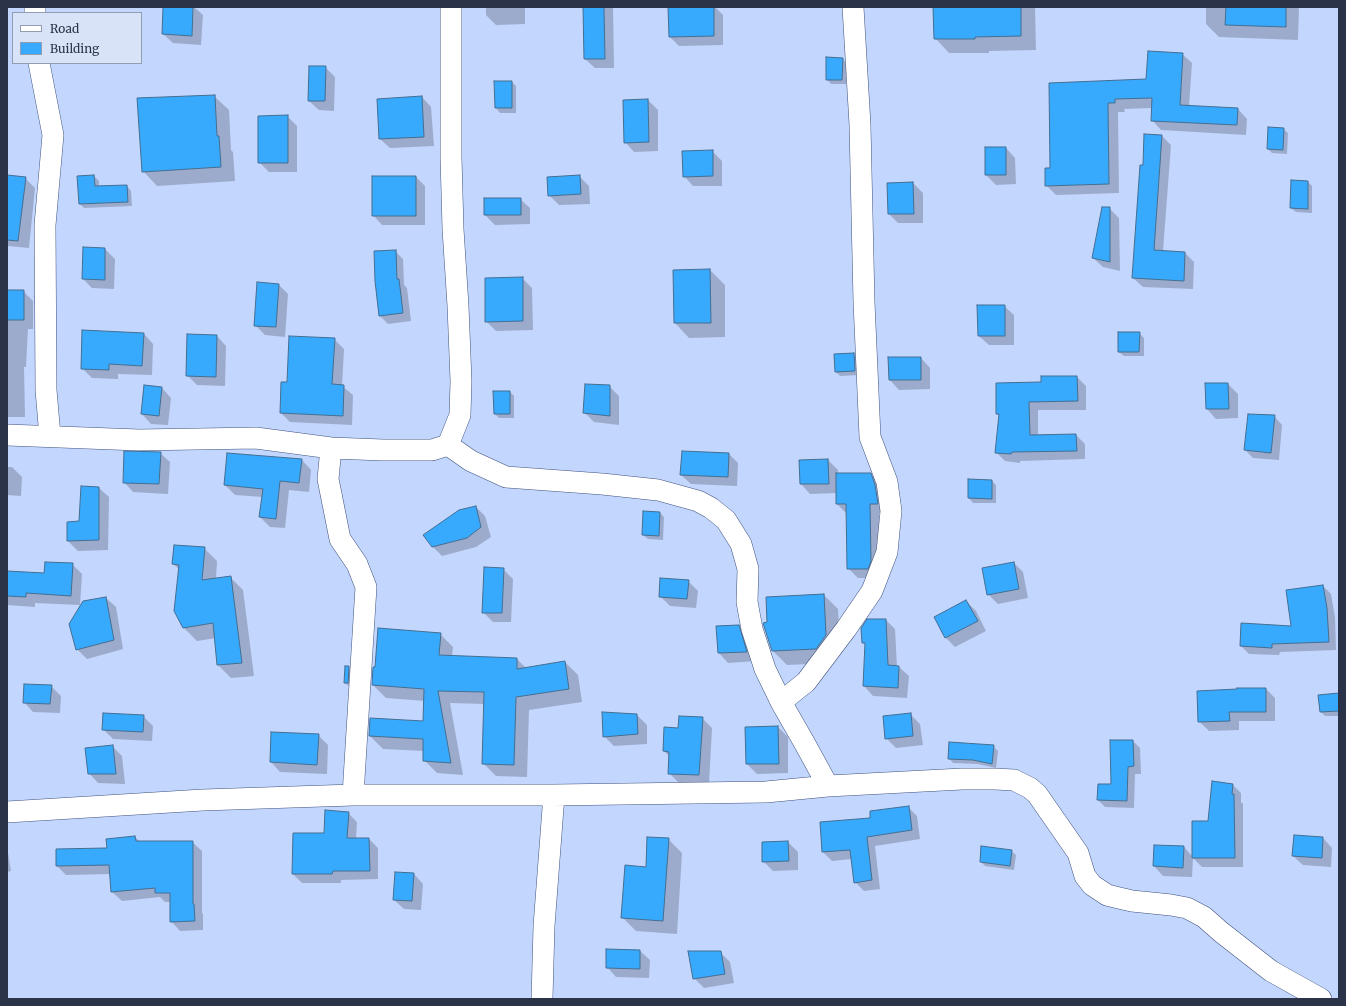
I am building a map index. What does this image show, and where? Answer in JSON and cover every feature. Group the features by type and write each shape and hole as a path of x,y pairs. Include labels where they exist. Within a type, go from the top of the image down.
{"street":[{"path":"448,445 460,415 461,388 451,157 451,7"},
{"path":"781,702 806,682 846,629 872,591 887,552 889,538 891,511 887,482 870,438 864,302 860,125 852,7"},
{"path":"38,64 53,135 45,225 46,390 50,436"},
{"path":"7,435 139,440 256,438 331,448 383,450 432,450 448,445"},
{"path":"448,445 470,461 506,477 602,484 658,490 698,501 711,508 726,520 741,544 748,569 747,602 752,629 765,669 781,702 828,786"},
{"path":"331,448 328,479 340,539 357,564 366,587 353,796"},
{"path":"7,812 203,800 353,796 766,792 828,786 982,779 1014,780 1024,784 1037,794 1078,853 1085,876 1092,884 1107,895 1132,901 1187,908 1204,917 1271,971 1321,999"},
{"path":"542,999 544,926 554,795"}],"building":[{"path":"163,7 193,7 192,36 162,34"},
{"path":"583,7 604,7 605,59 584,59"},
{"path":"668,7 714,7 714,36 669,37"},
{"path":"933,7 1021,7 1021,36 975,37 975,39 934,39"},
{"path":"1226,7 1286,7 1286,27 1225,25"},
{"path":"1148,51 1183,53 1180,105 1238,108 1237,125 1151,121 1152,98 1115,99 1115,103 1108,103 1109,184 1045,186 1045,168 1050,168 1049,83 1146,79"},
{"path":"826,57 843,58 842,80 826,80"},
{"path":"309,66 326,66 325,101 308,101"},
{"path":"494,81 512,81 512,108 495,108"},
{"path":"215,95 217,136 219,136 221,167 142,172 137,98"},
{"path":"422,96 424,137 379,139 377,99"},
{"path":"648,99 649,142 624,143 623,100"},
{"path":"288,115 288,163 258,163 258,116"},
{"path":"1268,127 1284,128 1283,150 1267,149"},
{"path":"1144,134 1162,135 1154,250 1185,252 1184,281 1132,278 1140,165 1143,165"},
{"path":"985,147 1006,147 1006,175 985,175"},
{"path":"713,150 713,176 683,177 682,151"},
{"path":"7,175 26,177 18,241 7,240"},
{"path":"94,175 95,186 127,185 128,202 79,204 77,176"},
{"path":"580,175 581,194 548,196 547,177"},
{"path":"372,176 416,176 416,216 372,216"},
{"path":"1291,180 1308,181 1308,209 1290,208"},
{"path":"913,182 914,214 888,214 887,183"},
{"path":"484,198 521,198 521,215 484,215"},
{"path":"1102,207 1110,207 1110,262 1092,258"},
{"path":"83,247 105,248 105,280 82,279"},
{"path":"396,250 397,279 399,279 403,313 379,316 375,281 374,251"},
{"path":"710,269 711,323 674,323 673,270"},
{"path":"523,277 523,321 485,322 485,278"},
{"path":"257,282 279,284 276,327 254,326"},
{"path":"7,290 24,290 24,320 7,320"},
{"path":"977,305 1005,305 1005,336 978,336"},
{"path":"82,330 144,333 142,366 109,364 109,370 81,369"},
{"path":"1118,332 1140,332 1139,352 1118,352"},
{"path":"187,334 217,335 216,377 186,376"},
{"path":"289,336 335,338 332,384 344,385 343,416 280,413 281,382 287,382"},
{"path":"854,353 855,371 835,372 834,354"},
{"path":"888,357 921,357 921,380 889,380"},
{"path":"1041,376 1077,376 1078,401 1029,402 1030,435 1076,434 1077,451 1012,452 1011,454 995,453 999,414 996,414 996,383 1041,382"},
{"path":"1205,383 1228,383 1229,409 1206,409"},
{"path":"585,384 610,385 610,416 583,413"},
{"path":"144,385 162,387 159,416 141,414"},
{"path":"493,391 510,391 510,414 494,414"},
{"path":"1248,414 1275,415 1271,453 1244,450"},
{"path":"124,451 161,452 159,484 123,483"},
{"path":"682,451 729,453 728,477 680,475"},
{"path":"227,453 302,459 299,483 280,481 276,519 259,517 263,489 224,485"},
{"path":"828,459 829,484 800,484 799,460"},
{"path":"836,473 871,473 875,485 878,504 870,504 871,561 868,569 847,569 846,504 836,504"},
{"path":"968,479 992,480 992,499 968,498"},
{"path":"81,486 99,487 99,540 67,541 67,522 79,521"},
{"path":"476,506 481,527 467,538 432,547 423,535 459,510"},
{"path":"643,511 660,512 659,536 642,535"},
{"path":"174,545 205,547 202,580 231,576 242,663 217,665 213,623 183,628 174,611 179,565 172,564"},
{"path":"45,562 73,563 71,596 26,593 26,597 7,596 7,571 44,573"},
{"path":"1014,562 1019,589 987,595 982,568"},
{"path":"484,567 504,568 502,613 482,613"},
{"path":"660,578 689,580 687,599 659,597"},
{"path":"1323,585 1327,608 1329,642 1272,644 1272,648 1240,646 1241,623 1291,626 1286,590"},
{"path":"824,594 826,635 816,649 772,651 763,623 767,622 766,597"},
{"path":"106,597 114,640 76,650 69,624 83,601"},
{"path":"966,600 978,621 945,638 934,617"},
{"path":"867,619 886,619 888,665 899,666 898,688 863,686 865,643 862,643 861,628"},
{"path":"739,625 747,652 718,653 716,626"},
{"path":"378,628 441,633 439,655 517,658 517,669 565,661 569,689 516,697 514,765 482,764 484,692 438,691 451,763 423,761 423,739 369,736 370,718 423,721 424,689 372,685"},
{"path":"345,666 349,666 348,683 344,683"},
{"path":"24,684 52,685 50,704 23,703"},
{"path":"1237,688 1266,688 1266,712 1229,712 1230,721 1198,722 1197,691"},
{"path":"1339,693 1339,711 1320,712 1318,695"},
{"path":"602,712 637,714 638,734 603,737"},
{"path":"103,713 144,715 143,732 102,730"},
{"path":"911,713 913,736 885,739 883,716"},
{"path":"679,716 703,717 699,775 668,774 669,752 663,751 664,727 678,728"},
{"path":"778,726 779,764 746,764 745,727"},
{"path":"271,732 319,734 317,765 270,762"},
{"path":"1110,740 1133,740 1134,766 1128,767 1127,801 1097,800 1098,784 1111,784"},
{"path":"949,742 994,745 992,764 973,760 948,759"},
{"path":"113,745 116,774 88,774 85,748"},
{"path":"1212,781 1233,784 1232,794 1234,794 1235,858 1192,858 1192,821 1208,821"},
{"path":"909,806 912,830 867,837 872,880 854,883 850,850 822,852 820,822 870,818 870,811"},
{"path":"325,810 349,812 347,838 369,838 370,871 333,871 332,874 292,874 293,833 324,833"},
{"path":"1294,835 1323,837 1322,858 1292,856"},
{"path":"135,836 136,841 193,841 193,904 195,921 170,922 170,893 155,893 155,888 111,892 109,865 56,866 56,849 107,848 106,839"},
{"path":"647,837 669,838 663,921 621,918 625,865 646,867"},
{"path":"788,841 789,861 762,862 762,842"},
{"path":"1154,845 1184,846 1183,868 1153,866"},
{"path":"981,846 1012,850 1010,866 980,862"},
{"path":"395,872 414,873 412,901 393,900"},
{"path":"606,949 640,950 640,969 606,968"},
{"path":"688,951 721,951 725,974 693,979"}]}
